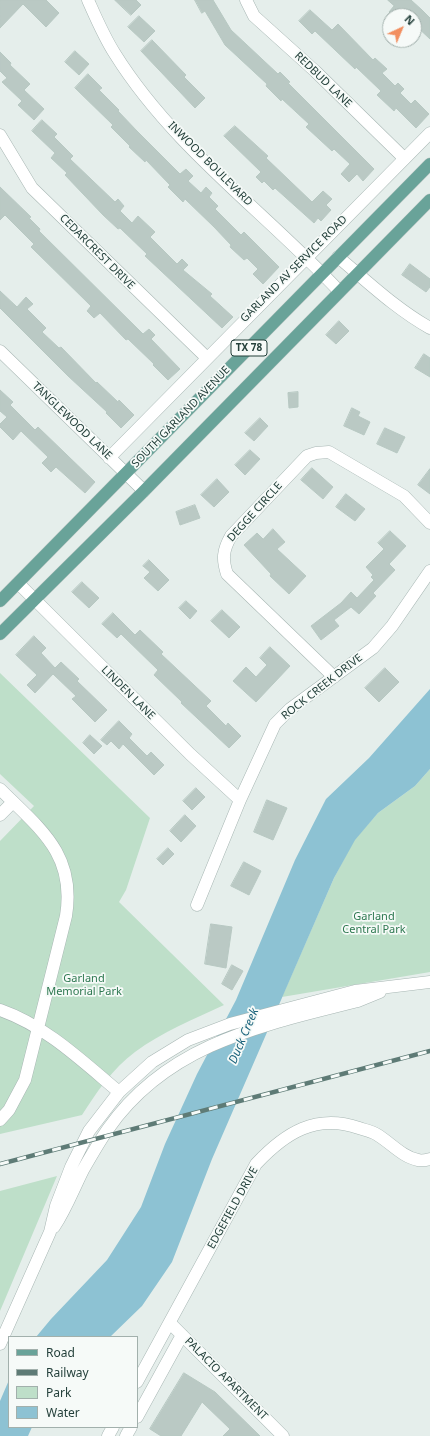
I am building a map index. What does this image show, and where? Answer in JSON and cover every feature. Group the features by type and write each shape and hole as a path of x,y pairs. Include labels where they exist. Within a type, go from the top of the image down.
{"main road":[{"name":"SOUTH GARLAND AVENUE","path":"0,601 430,164"},
{"name":"TX 78","path":"0,634 144,491 430,200"}],"street":[{"name":"INWOOD BOULEVARD","path":"88,0 115,54 156,109 180,137 339,291"},
{"name":"REDBUD LANE","path":"246,0 254,16 315,71 404,158"},
{"name":"GARLAND AV SERVICE ROAD","path":"109,458 430,133"},
{"name":"CEDARCREST DRIVE","path":"0,135 32,188 207,358"},
{"path":"338,257 390,302 430,328"},
{"name":"TANGLEWOOD LANE","path":"0,351 144,491"},
{"name":"DEGGE CIRCLE","path":"334,676 227,574 223,563 223,551 231,536 307,456 316,453 329,452 404,496 430,524"},
{"name":"ROCK CREEK DRIVE","path":"197,905 240,800 275,724 290,709 373,648 392,626 430,571"},
{"name":"LINDEN LANE","path":"18,583 190,754 240,800"},
{"path":"0,789 48,838 58,854 67,877 69,900 25,1080 9,1110 0,1120"},
{"path":"0,815 13,802"},
{"path":"0,1344 50,1232 65,1210 82,1172 109,1128 136,1097 153,1081 181,1061 222,1040 318,1006 355,991 430,982"},
{"path":"50,1232 56,1206 71,1167 89,1131 119,1092 152,1062 188,1040 230,1024 318,1006"},
{"path":"0,1010 18,1016 51,1036 119,1092"},
{"name":"EDGEFIELD DRIVE","path":"138,1380 256,1164 274,1145 290,1135 317,1123 343,1122 375,1133 418,1161 430,1159"},
{"name":"PALACIO APARTMENT","path":"170,1323 283,1436"},
{"path":"138,1415 182,1335"}],"green space":[{"name":"Garland Memorial Park","path":"0,673 150,818 126,890 119,902 224,1005 167,1032 127,1058 112,1073 82,1115 0,1134 0,841 34,806 0,774"},
{"name":"Garland Central Park","path":"430,769 430,972 282,997 334,878 354,840 378,813 415,786"},
{"path":"57,1176 3,1304 0,1311 0,1191"}],"water":[{"name":"Duck Creek","path":"430,689 430,769 415,786 378,813 355,840 334,878 212,1159 172,1262 142,1306 111,1336 37,1336 107,1260 141,1207 165,1144 197,1074 236,1000 295,860 326,799 369,758"},
{"path":"8,1382 8,1428 32,1428 28,1436 0,1436 0,1401"}],"building":[{"path":"0,0 46,0 59,13 46,27 23,4 0,28"},
{"path":"115,0 136,0 141,5 131,15"},
{"path":"195,0 213,0 231,30 278,74 280,72 290,82 288,83 374,169 363,181 357,174 349,182 341,174 350,164 334,149 332,151 306,127 309,124 282,99 281,101 266,86 267,84 225,45 205,11 202,13"},
{"path":"388,0 411,0 420,8 392,8 394,6"},
{"path":"310,10 332,30 338,24 373,60 375,58 387,69 382,73 395,86 398,83 404,89 400,93 411,104 415,100 429,114 416,128 396,108 394,111 377,95 381,91 356,67 355,69 315,31 312,34 299,21"},
{"path":"422,10 430,18 430,39 422,32"},
{"path":"139,16 155,31 144,42 128,27"},
{"path":"152,40 186,75 184,77 205,98 195,108 141,51"},
{"path":"75,51 89,64 79,75 65,62"},
{"path":"0,52 11,63 10,65 30,84 24,90 44,109 34,120 18,105 22,101 2,82 7,78 0,71"},
{"path":"88,74 102,88 99,90 137,131 180,174 186,169 193,176 188,181 201,193 206,187 212,193 209,197 218,206 215,209 241,235 244,232 279,267 263,284 253,274 258,269 247,258 244,260 230,247 231,245 185,199 183,202 168,187 170,185 146,160 145,162 129,147 130,146 111,127 113,125 75,88"},
{"path":"42,120 57,134 54,137 73,156 70,159 115,202 118,199 124,206 120,211 132,223 138,216 155,232 150,237 177,264 182,259 188,265 183,270 212,294 210,296 233,317 222,328 145,256 147,254 120,228 118,229 103,215 65,175 67,173 51,158 55,153 32,131"},
{"path":"235,126 268,156 266,158 312,202 323,191 332,199 326,205 331,210 321,221 318,218 314,223 275,188 273,190 264,181 262,183 256,177 261,172 224,136"},
{"path":"0,187 31,217 29,218 40,229 39,231 143,334 149,329 155,335 151,339 180,369 168,380 153,365 154,364 128,339 126,340 100,313 94,318 87,311 91,306 31,247 34,244 5,215 0,220"},
{"path":"410,264 430,279 430,287 426,292 402,275"},
{"path":"0,291 17,307 26,297 33,304 27,309 46,328 42,332 59,348 61,347 96,383 97,382 118,402 119,400 134,415 121,428 106,413 107,412 68,376 0,308"},
{"path":"339,321 349,331 336,344 326,335"},
{"path":"424,354 430,358 430,377 415,368"},
{"path":"0,390 13,402 10,405 35,430 38,427 95,482 85,493 56,467 51,472 42,463 48,457 21,431 13,440 0,427 0,424 7,417 0,411"},
{"path":"298,392 298,407 289,408 288,393"},
{"path":"352,408 360,412 358,416 370,422 364,435 344,426"},
{"path":"260,418 268,426 254,441 245,433"},
{"path":"385,428 405,437 397,453 377,444"},
{"path":"250,450 260,459 245,475 235,465"},
{"path":"312,468 333,487 323,499 301,480"},
{"path":"430,469 430,494 418,485"},
{"path":"217,479 229,492 214,507 201,495"},
{"path":"346,494 365,509 355,521 336,507"},
{"path":"195,505 200,518 180,525 176,512"},
{"path":"273,529 285,542 277,549 306,576 289,594 270,576 271,574 244,545 257,533 263,539"},
{"path":"390,531 406,546 389,564 395,570 373,593 376,596 359,614 351,607 334,620 339,626 321,640 311,626 341,603 351,592 357,598 374,580 371,577 373,575 366,567 384,549 378,543"},
{"path":"149,560 169,580 158,591 144,578 150,572 143,566"},
{"path":"82,582 99,598 89,608 72,592"},
{"path":"186,601 197,611 190,619 179,608"},
{"path":"222,610 240,627 229,638 211,621"},
{"path":"113,613 135,635 140,630 163,652 161,654 211,701 206,706 226,726 228,723 241,736 229,748 181,703 182,702 154,675 158,670 121,634 117,638 102,624"},
{"path":"34,636 46,648 41,653 55,668 61,662 79,679 77,681 107,710 95,722 72,699 76,696 53,674 35,693 27,685 37,675 16,655"},
{"path":"270,647 290,666 256,702 233,681 246,667 256,677 267,665 260,658"},
{"path":"385,668 399,682 379,702 365,688"},
{"path":"119,721 132,734 129,738 147,756 151,752 164,765 154,775 123,744 119,749 111,741 107,745 101,740"},
{"path":"90,735 102,746 94,754 83,743"},
{"path":"196,788 205,797 192,810 183,801"},
{"path":"267,800 287,808 273,840 254,832"},
{"path":"185,815 196,826 181,842 170,831"},
{"path":"168,848 174,854 163,865 157,859"},
{"path":"244,862 261,871 249,895 231,886"},
{"path":"211,924 232,927 226,968 205,964"},
{"path":"232,965 243,971 232,990 222,984"},
{"path":"184,1373 215,1392 260,1436 223,1436 230,1429 202,1402 181,1436 161,1436 150,1429"}],"railway":[{"path":"0,1164 430,1051"}]}
